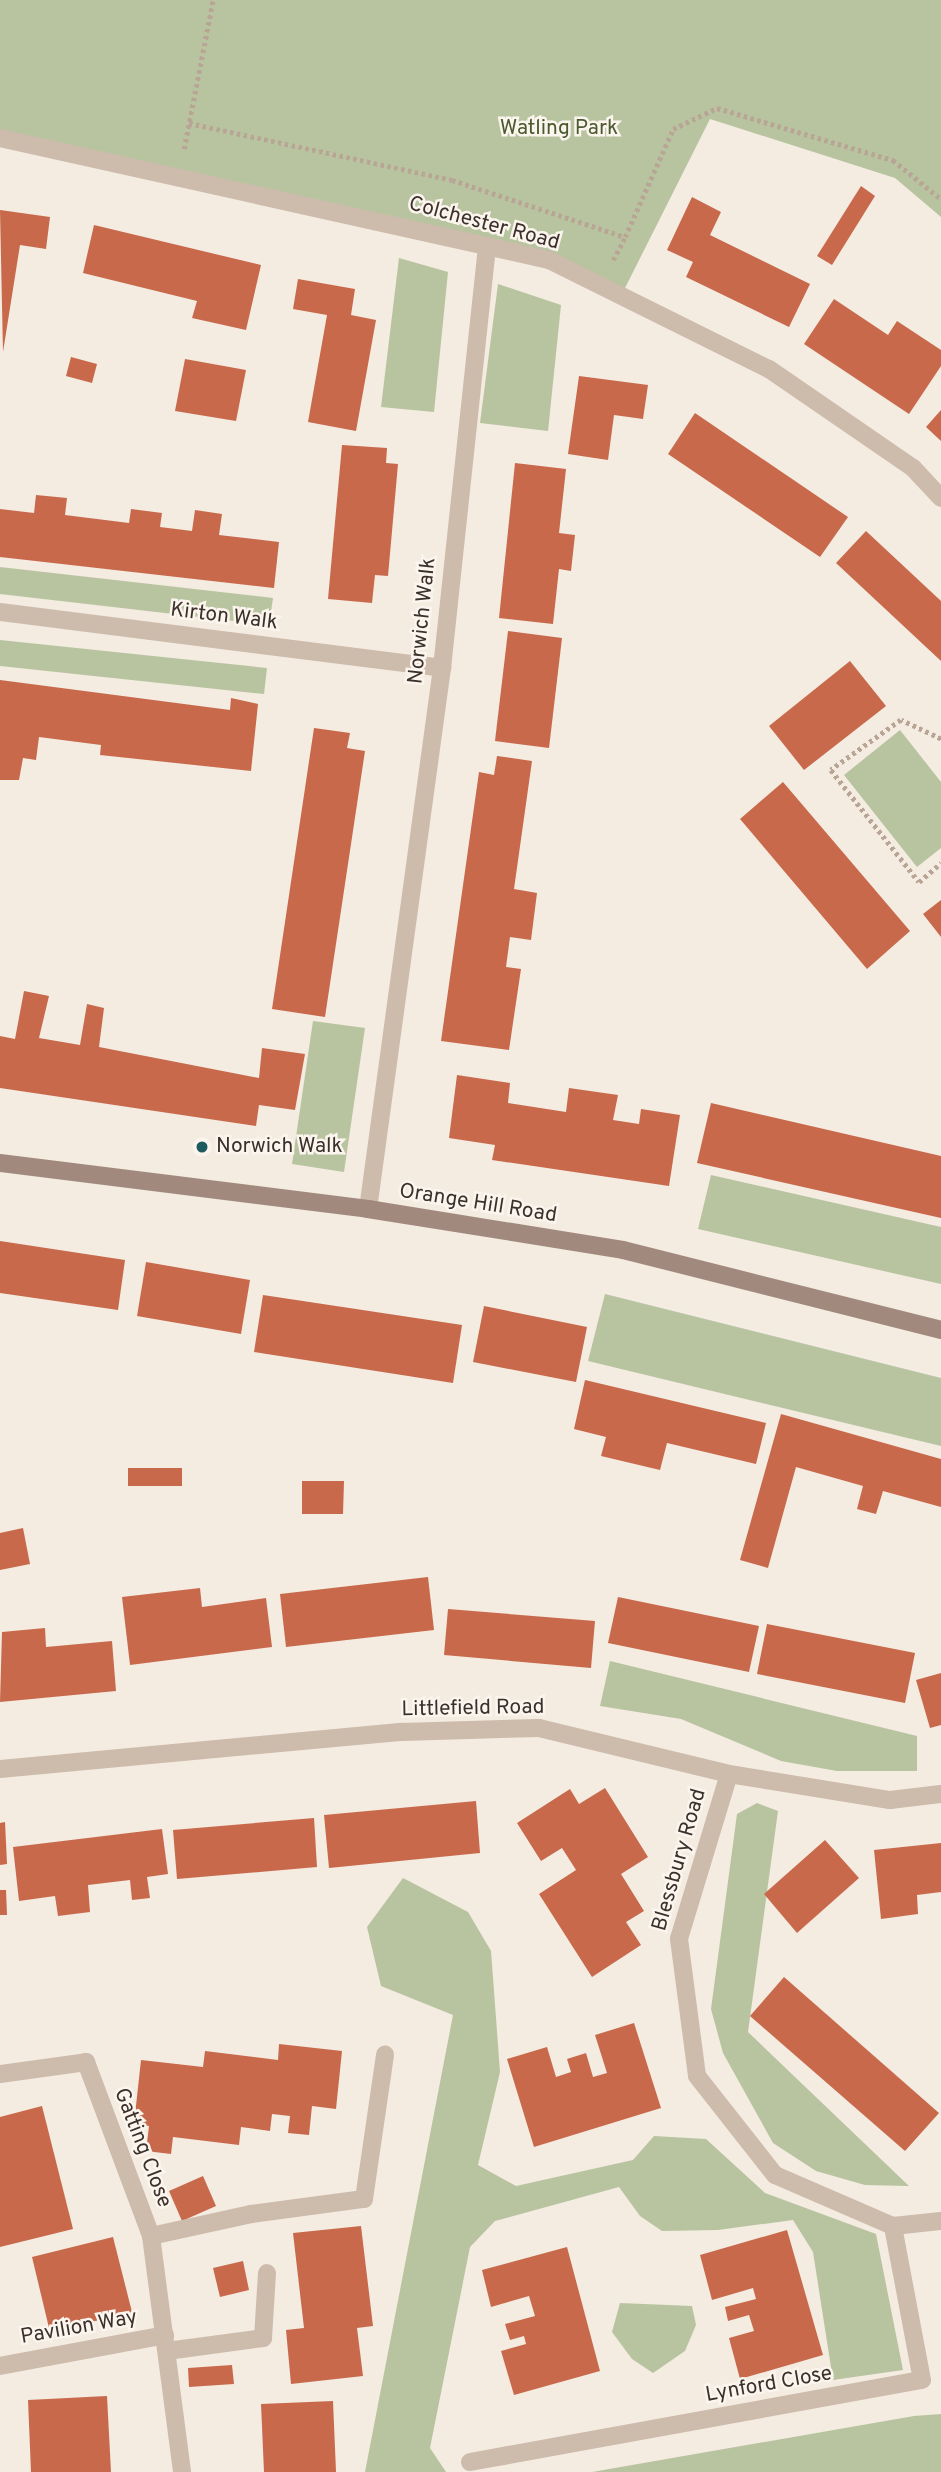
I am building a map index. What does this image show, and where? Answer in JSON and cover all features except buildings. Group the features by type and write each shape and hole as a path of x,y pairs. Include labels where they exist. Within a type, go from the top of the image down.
{"street":[{"name":"Colchester Road","path":"0,138 179,174 549,260 769,369 913,468 941,498"},
{"name":"Norwich Walk","path":"368,1209 442,667 487,245"},
{"name":"Kirton Walk","path":"0,612 442,667"},
{"name":"Orange Hill Road","path":"0,1163 368,1209 623,1250 941,1330"},
{"name":"Littlefield Road","path":"0,1769 402,1732 539,1728 729,1774 890,1800 941,1794"},
{"name":"Blessbury Road","path":"729,1774 678,1940 697,2076 775,2175 893,2226 941,2221"},
{"path":"151,2235 251,2214 364,2199 385,2054"},
{"name":"Gatting Close","path":"0,2074 86,2062 151,2235 181,2472"},
{"name":"Lynford Close","path":"470,2462 922,2380 893,2226"},
{"name":"Pavilion Way","path":"0,2366 166,2343 263,2338 267,2273"}],"path":[{"path":"179,174 213,0"},
{"path":"189,123 452,180 625,237 673,129 717,108 893,160 941,199"},
{"path":"941,739 901,720 831,770 919,881 941,863"}],"green space":[{"name":"Watling Park","path":"0,0 941,0 941,217 895,178 710,119 621,296 549,260 0,139"},
{"path":"399,258 448,272 434,412 381,407"},
{"path":"498,284 561,305 548,431 480,423"},
{"path":"0,567 273,598 269,625 0,594"},
{"path":"0,640 267,668 264,694 0,666"},
{"path":"900,730 941,782 941,848 917,867 844,775"},
{"path":"313,1021 365,1028 344,1172 292,1164"},
{"path":"711,1175 941,1227 941,1284 698,1229"},
{"path":"605,1294 941,1378 941,1446 588,1361"},
{"path":"610,1661 917,1736 917,1771 837,1771 781,1761 681,1719 600,1706"},
{"path":"757,1803 778,1811 748,2032 909,2186 865,2185 816,2171 773,2143 723,2053 711,2009 737,1814"},
{"path":"403,1878 468,1912 491,1951 500,2072 478,2165 516,2186 633,2160 654,2136 706,2139 765,2193 876,2234 903,2370 833,2380 813,2252 793,2220 718,2230 662,2231 640,2216 619,2187 495,2221 470,2247 430,2448 446,2472 365,2472 453,2015 381,1986 367,1927"},
{"path":"620,2303 692,2306 696,2325 685,2351 653,2373 632,2359 612,2332"},
{"path":"941,2414 941,2472 592,2472 914,2416"}],"place":[{"name":"Norwich Walk","path":"202,1147"}]}
